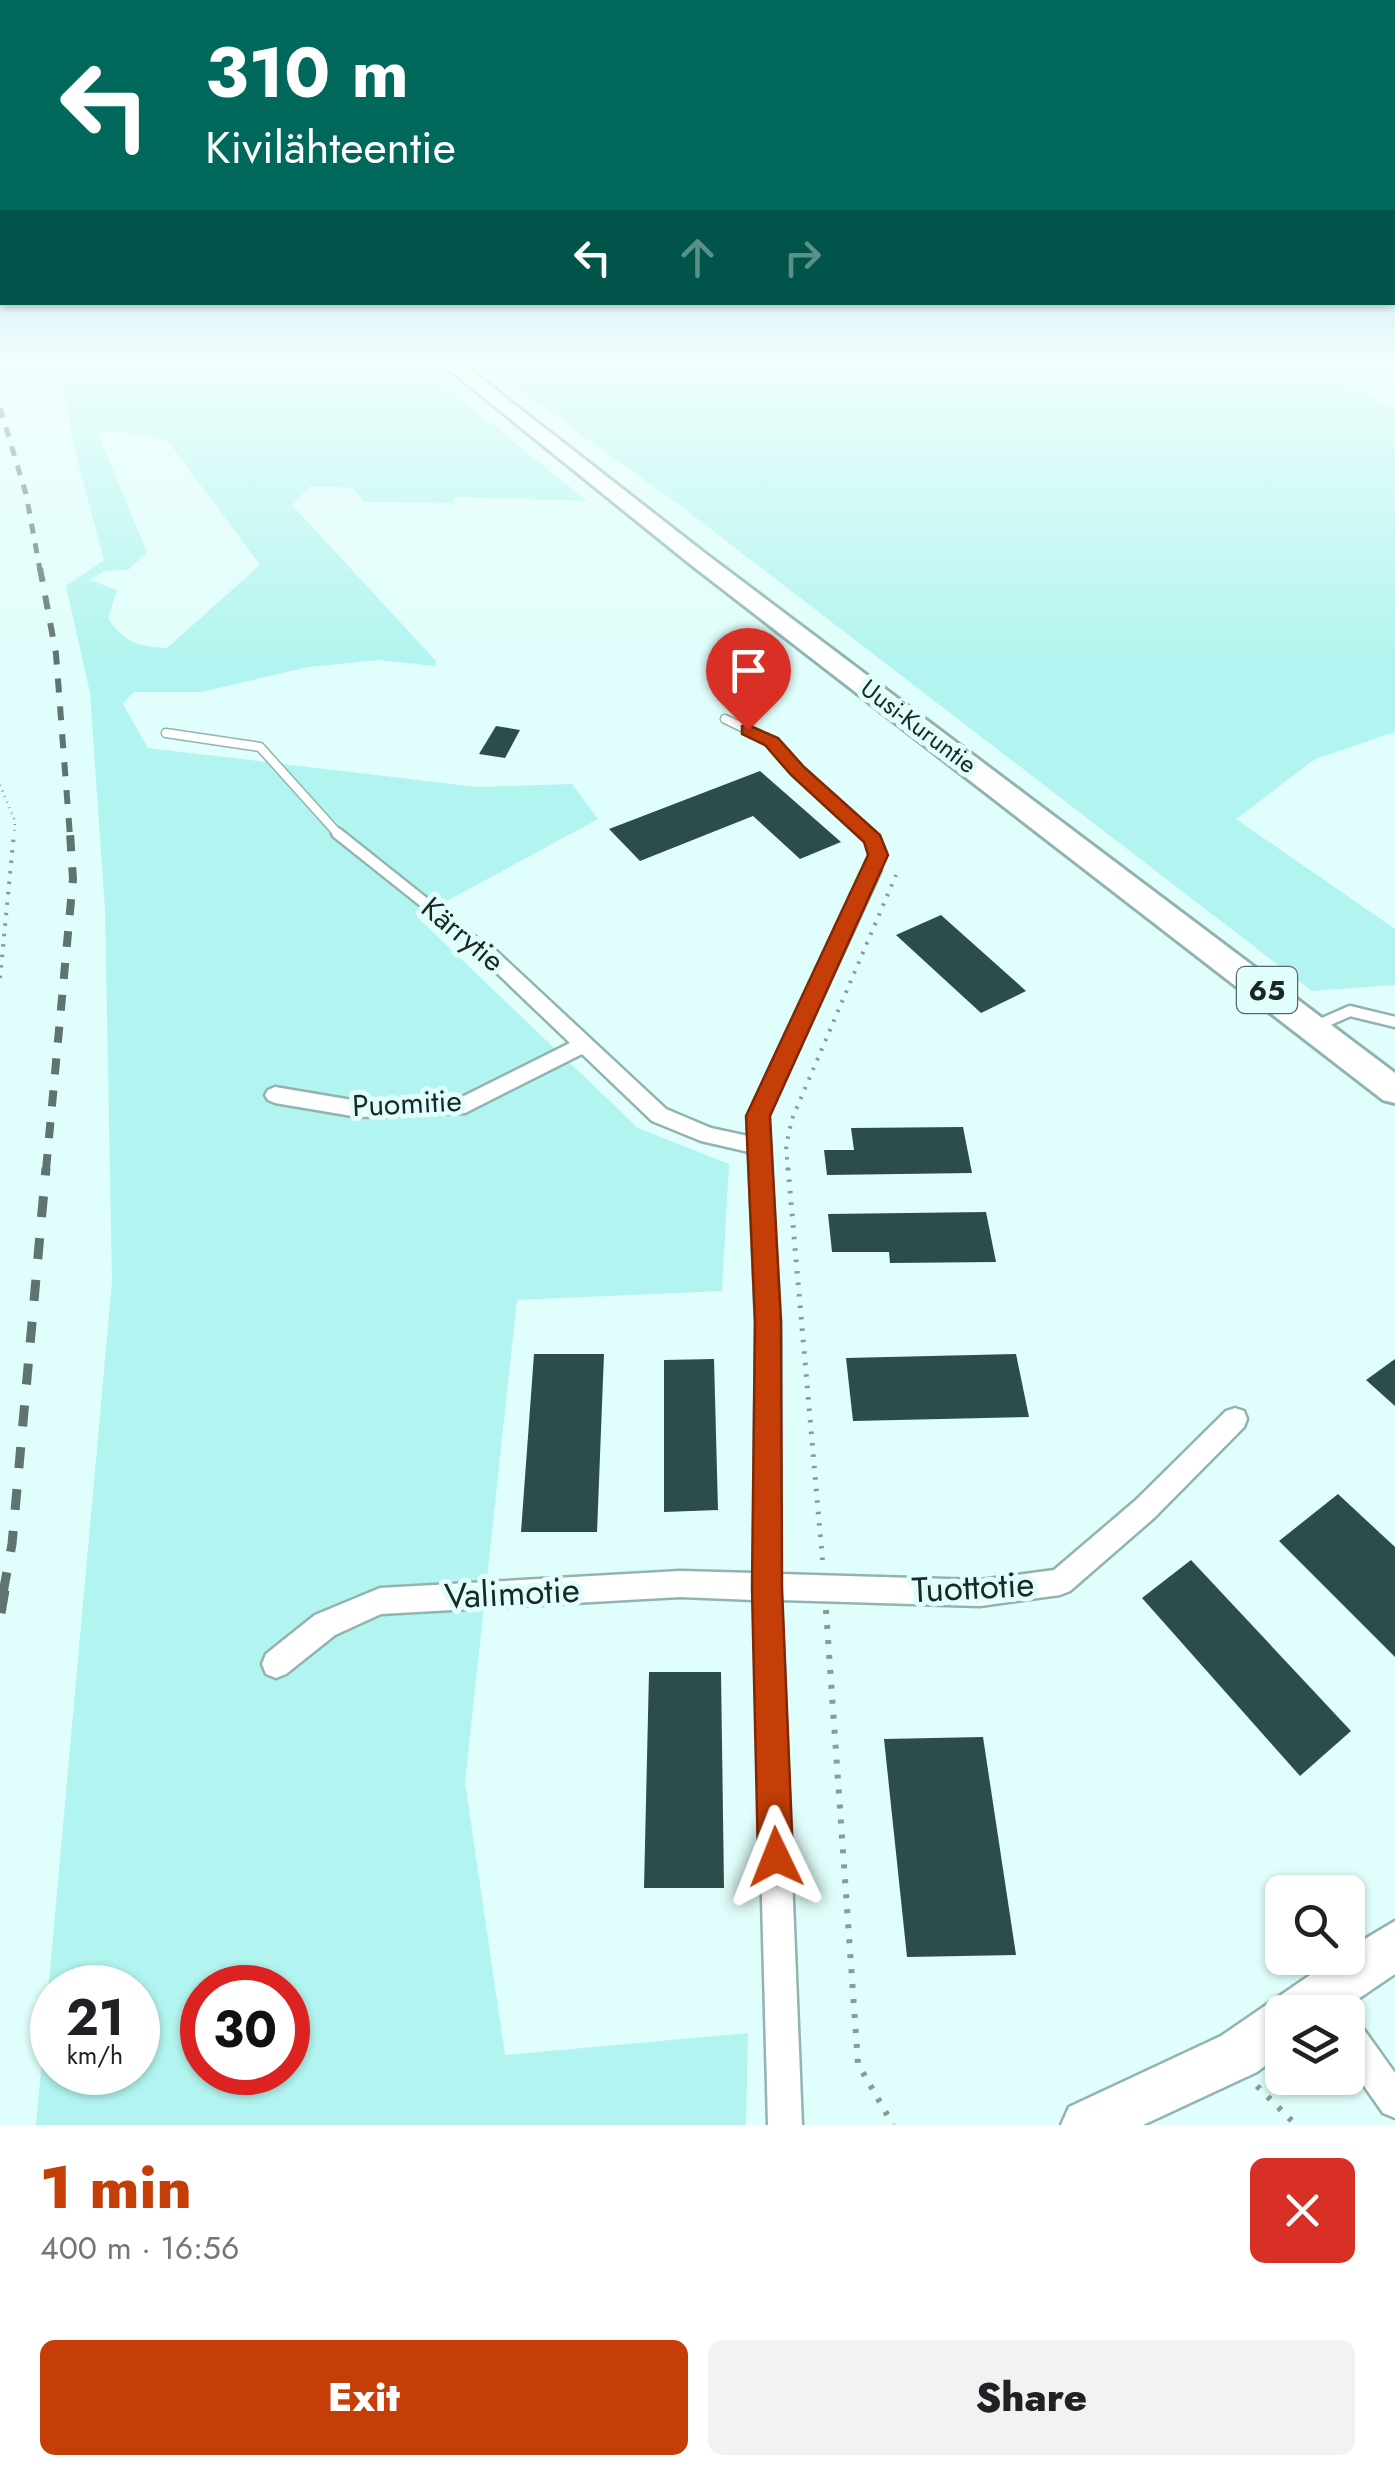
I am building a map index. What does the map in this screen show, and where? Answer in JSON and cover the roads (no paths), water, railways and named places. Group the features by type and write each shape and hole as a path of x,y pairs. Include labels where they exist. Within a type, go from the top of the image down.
{"main road":[{"name":"Uusi-Kuruntie","path":"571,458 1395,1090"},
{"path":"1330,1995 1395,1945"},
{"path":"1088,2125 1265,2038"}],"street":[{"path":"784,2125 767,1588 768,1322 758,1116 884,873"},
{"name":"Kärrytie","path":"484,950 659,1115 708,1135 759,1146"},
{"name":"Puomitie","path":"274,1094 358,1110 465,1105 586,1043"},
{"name":"Tuottotie","path":"767,1588 980,1593 1060,1582 1145,1509 1234,1419"},
{"name":"Valimotie","path":"276,1664 325,1625 380,1601 680,1584 767,1588"},
{"path":"1365,2060 1395,2101"}],"lane":[{"path":"725,719 771,742 873,840 884,873"},
{"name":"Kärrytie","path":"166,733 260,747 338,834 484,950"},
{"path":"1315,1026 1350,1011 1395,1022"}],"railway":[{"path":"15,458 40,570"},
{"path":"40,568 56,654 70,836"},
{"path":"46,1170 73,879 70,833"},
{"path":"3,1593 12,1544 46,1168"},
{"path":"0,1613 4,1590"}]}
